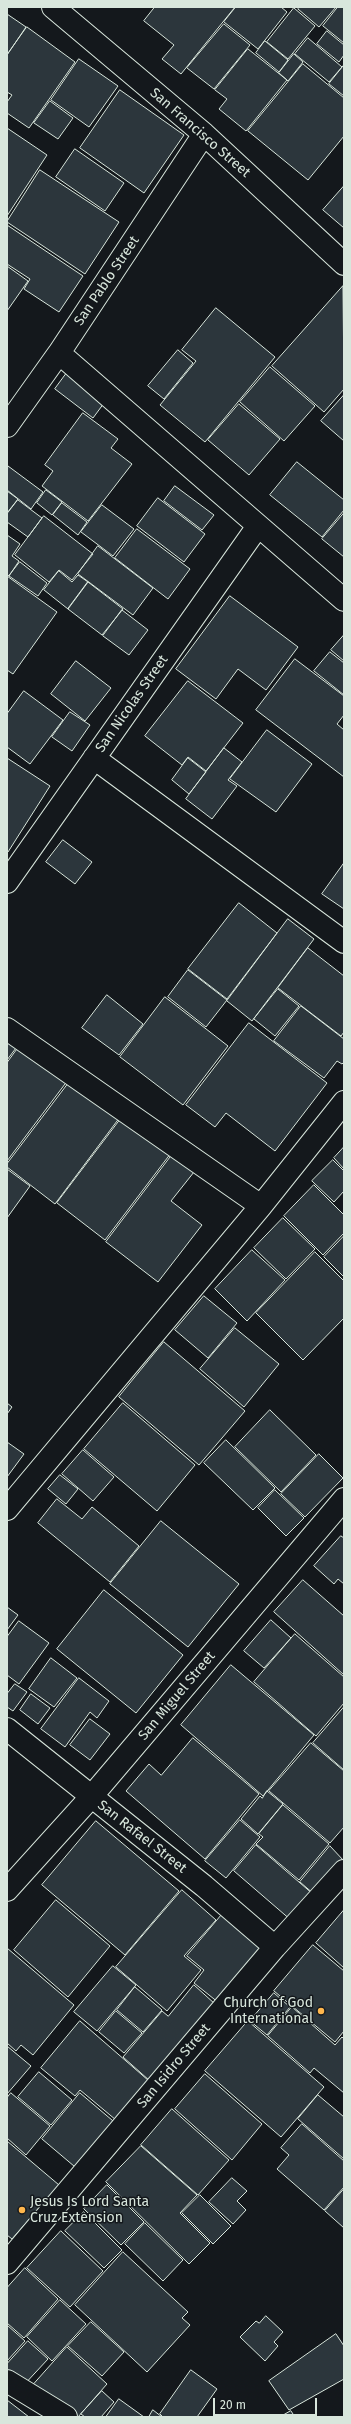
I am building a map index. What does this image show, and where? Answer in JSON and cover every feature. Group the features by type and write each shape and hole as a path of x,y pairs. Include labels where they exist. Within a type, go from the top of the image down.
{"street":[{"name":"San Francisco Street","path":"53,7 204,134 344,264"},
{"name":"San Pablo Street","path":"7,426 59,353 204,134"},
{"path":"59,353 344,600"},
{"name":"San Nicolas Street","path":"7,882 258,526"},
{"path":"94,758 344,942"},
{"path":"7,1029 261,1206"},
{"path":"7,1509 261,1206 344,1102"},
{"name":"San Miguel Street","path":"7,1890 91,1797 344,1499"},
{"name":"San Rafael Street","path":"7,1729 204,1886 275,1947"},
{"name":"San Isidro Street","path":"7,2263 275,1947 344,1871"},
{"path":"7,2381 66,2417"}],"building":[{"path":"155,7 235,7 181,74 162,59 174,45 144,21"},
{"path":"236,7 281,7 287,12 258,49 224,22"},
{"path":"300,7 336,7 319,27 298,9"},
{"path":"338,7 344,7 344,43 323,26"},
{"path":"294,8 315,26 288,59 267,42"},
{"path":"7,14 26,27 7,55"},
{"path":"224,24 250,45 214,89 187,68"},
{"path":"27,27 75,62 29,128 7,113 7,102 12,95 7,92 7,55"},
{"path":"327,31 344,45 344,55 339,62 317,44"},
{"path":"308,38 342,67 329,82 295,54"},
{"path":"265,41 288,60 279,72 256,53"},
{"path":"248,49 287,80 246,131 219,109 227,99 215,90"},
{"path":"294,54 303,62 288,81 279,73"},
{"path":"79,59 118,86 89,127 51,100"},
{"path":"303,64 344,98 344,136 308,180 248,131"},
{"path":"344,65 344,96 329,84"},
{"path":"120,90 184,135 144,193 80,148"},
{"path":"50,101 73,118 58,139 34,123"},
{"path":"7,128 47,155 7,216"},
{"path":"75,149 124,183 105,211 56,177"},
{"path":"40,170 119,222 85,274 7,222"},
{"path":"344,186 344,228 323,210"},
{"path":"7,225 83,276 59,312 24,289 30,279 7,264"},
{"path":"7,266 28,281 7,311"},
{"path":"343,286 344,389 324,412 272,366"},
{"path":"216,308 275,357 205,442 160,405 196,361 182,350"},
{"path":"178,350 193,363 164,399 148,386"},
{"path":"270,367 315,406 284,441 240,402"},
{"path":"69,370 107,399 93,418 55,389"},
{"path":"344,395 344,441 321,421"},
{"path":"239,404 280,439 249,475 208,440"},
{"path":"83,413 118,439 111,448 132,464 88,521 42,486 53,471 45,465"},
{"path":"297,462 344,500 344,510 322,537 270,495"},
{"path":"8,466 43,492 31,509 7,490"},
{"path":"175,486 214,515 202,530 164,501"},
{"path":"46,490 62,502 52,515 37,503"},
{"path":"7,491 18,499 7,513"},
{"path":"158,498 205,534 184,562 137,526"},
{"path":"18,500 42,518 28,537 7,522 7,514"},
{"path":"62,503 87,522 78,535 53,515"},
{"path":"102,505 134,529 113,556 81,532"},
{"path":"344,513 344,557 322,539"},
{"path":"44,516 93,554 72,580 59,570 49,582 15,555"},
{"path":"137,529 190,569 168,599 115,558"},
{"path":"7,535 20,544 12,556 19,561 9,576 7,575"},
{"path":"98,546 153,588 133,615 78,574"},
{"path":"20,562 47,583 38,596 9,576"},
{"path":"59,571 72,582 78,575 88,582 68,609 44,590"},
{"path":"7,576 57,612 13,674 7,670"},
{"path":"88,582 123,609 102,635 68,609"},
{"path":"230,596 298,647 266,690 238,669 216,699 176,669"},
{"path":"122,610 148,630 129,655 103,636"},
{"path":"344,635 344,661 331,650"},
{"path":"330,652 344,663 344,695 314,671"},
{"path":"295,659 344,696 344,715 337,724 344,730 344,777 256,710"},
{"path":"76,661 111,688 85,721 51,694"},
{"path":"188,681 243,723 206,771 188,757 182,765 145,736"},
{"path":"24,691 63,720 30,764 7,747 7,714"},
{"path":"70,712 90,725 72,751 52,737"},
{"path":"267,730 312,764 276,812 230,779"},
{"path":"224,748 242,762 228,780 237,786 212,819 186,799"},
{"path":"7,758 50,786 8,852 7,852"},
{"path":"188,758 206,772 189,794 172,780"},
{"path":"63,840 92,862 75,884 46,862"},
{"path":"344,863 344,909 322,894"},
{"path":"239,903 277,933 227,999 188,969"},
{"path":"288,919 314,939 252,1021 227,1001"},
{"path":"308,948 344,976 344,1032 341,1036 278,988"},
{"path":"188,970 227,1000 206,1027 168,997"},
{"path":"278,989 299,1006 275,1036 254,1019"},
{"path":"107,995 143,1024 119,1055 82,1028"},
{"path":"165,997 228,1046 183,1105 120,1057"},
{"path":"301,1006 344,1039 344,1062 342,1064 337,1061 324,1078 274,1041"},
{"path":"249,1023 327,1083 275,1151 226,1113 215,1127 186,1105"},
{"path":"7,1035 19,1044 7,1060"},
{"path":"21,1044 68,1080 7,1161 7,1063"},
{"path":"71,1080 120,1117 55,1204 7,1167 7,1164"},
{"path":"123,1116 171,1153 105,1240 57,1203"},
{"path":"344,1147 344,1169 334,1158"},
{"path":"172,1155 194,1172 171,1201 202,1225 158,1282 106,1242"},
{"path":"333,1160 344,1171 344,1191 334,1202 312,1181"},
{"path":"7,1169 30,1186 7,1218"},
{"path":"314,1185 344,1215 344,1233 323,1255 284,1216"},
{"path":"283,1218 315,1249 286,1279 254,1248"},
{"path":"344,1236 344,1277 324,1257"},
{"path":"252,1250 285,1280 247,1321 215,1289"},
{"path":"315,1252 344,1281 344,1318 303,1360 256,1313"},
{"path":"204,1296 237,1323 208,1358 175,1330"},
{"path":"235,1328 279,1364 244,1407 200,1369"},
{"path":"164,1342 245,1411 199,1465 119,1397"},
{"path":"7,1403 12,1407 7,1414"},
{"path":"123,1403 195,1465 157,1511 84,1449"},
{"path":"270,1410 316,1455 281,1492 235,1447"},
{"path":"226,1440 275,1488 253,1510 204,1463"},
{"path":"7,1442 24,1454 7,1477"},
{"path":"83,1450 114,1477 93,1501 62,1474"},
{"path":"319,1454 343,1478 305,1517 281,1494"},
{"path":"60,1475 78,1489 66,1504 48,1489"},
{"path":"275,1490 304,1518 286,1536 258,1508"},
{"path":"57,1499 82,1519 92,1507 139,1546 110,1582 38,1523"},
{"path":"161,1521 239,1584 188,1647 110,1584"},
{"path":"341,1536 344,1538 344,1584 338,1579 334,1584 314,1566"},
{"path":"303,1580 344,1616 344,1675 274,1612"},
{"path":"104,1590 183,1655 136,1713 57,1649"},
{"path":"7,1607 18,1615 7,1630"},
{"path":"271,1620 291,1638 264,1668 244,1651"},
{"path":"19,1621 49,1643 19,1684 7,1675 7,1637"},
{"path":"295,1634 344,1677 344,1703 316,1736 254,1682"},
{"path":"51,1658 77,1678 54,1707 29,1689"},
{"path":"231,1665 314,1735 263,1796 181,1725"},
{"path":"79,1678 109,1701 97,1718 90,1712 65,1747 41,1729"},
{"path":"15,1684 27,1692 13,1711 7,1707 7,1694"},
{"path":"31,1694 50,1708 38,1724 20,1710"},
{"path":"344,1707 344,1770 313,1743"},
{"path":"90,1719 110,1734 90,1760 70,1745"},
{"path":"193,1738 259,1794 205,1859 126,1791 149,1764 161,1775"},
{"path":"311,1743 344,1771 344,1827 330,1843 269,1791"},
{"path":"267,1791 283,1804 258,1834 241,1819 260,1796 262,1798"},
{"path":"283,1805 329,1844 299,1880 256,1844 263,1837 259,1834"},
{"path":"240,1820 260,1837 226,1878 205,1861"},
{"path":"96,1821 179,1891 125,1955 42,1885"},
{"path":"256,1845 314,1895 292,1921 234,1871"},
{"path":"330,1846 344,1861 315,1895 300,1882"},
{"path":"182,1890 216,1920 184,1956 201,1970 167,2011 116,1967"},
{"path":"56,1900 110,1946 68,1997 14,1950"},
{"path":"344,1910 344,1968 316,1943"},
{"path":"225,1911 267,1946 219,2003 194,1983 204,1970 187,1956"},
{"name":"Church of God International","path":"313,1945 344,1971 344,2031 335,2042 274,1991"},
{"path":"7,1948 74,2005 33,2055 21,2045 16,2051 7,2043"},
{"path":"113,1966 136,1985 97,2031 74,2012"},
{"path":"194,1985 215,2004 150,2081 123,2057 162,2011 168,2016"},
{"path":"135,1987 162,2010 143,2032 117,2010"},
{"path":"274,1993 290,2007 267,2035 250,2021"},
{"path":"292,2007 335,2045 342,2037 344,2039 344,2093 314,2068 310,2073 268,2036"},
{"path":"116,2011 142,2033 124,2053 99,2032"},
{"path":"80,2021 149,2081 116,2120 80,2090 75,2096 41,2068"},
{"path":"248,2021 324,2087 281,2137 205,2071"},
{"path":"7,2046 31,2066 7,2094"},
{"path":"39,2072 72,2100 51,2125 18,2097"},
{"path":"205,2074 262,2124 232,2160 175,2109"},
{"path":"11,2093 50,2126 26,2155 7,2138 7,2098"},
{"path":"80,2093 119,2126 81,2172 42,2139"},
{"path":"318,2095 344,2117 344,2159 298,2119"},
{"path":"172,2109 229,2160 198,2195 141,2145"},
{"path":"302,2124 344,2161 344,2187 324,2210 277,2169 289,2155 281,2148"},
{"name":"Jesus Is Lord Santa Cruz Extension","path":"7,2141 59,2185 12,2239 7,2235"},
{"path":"141,2146 197,2195 180,2213 210,2243 189,2264 106,2182"},
{"path":"232,2178 247,2191 237,2201 246,2210 233,2224 209,2202"},
{"path":"107,2185 144,2222 121,2245 84,2209"},
{"path":"344,2189 344,2228 325,2211"},
{"path":"200,2195 231,2226 213,2244 182,2213"},
{"path":"84,2212 122,2250 104,2268 65,2231"},
{"path":"145,2223 183,2260 163,2281 125,2244"},
{"path":"61,2231 103,2271 70,2307 27,2268"},
{"path":"123,2252 188,2312 182,2318 190,2325 147,2372 75,2305"},
{"path":"25,2268 58,2299 24,2338 7,2323 7,2288"},
{"path":"60,2300 86,2324 52,2361 27,2337"},
{"path":"266,2316 283,2332 274,2342 278,2346 265,2361 240,2337 256,2321 259,2323"},
{"path":"91,2322 124,2352 102,2376 68,2346"},
{"path":"7,2325 25,2341 7,2361"},
{"path":"336,2334 344,2346 344,2379 289,2410 269,2381"},
{"path":"28,2341 48,2359 22,2387 7,2374 7,2364"},
{"path":"67,2347 107,2384 78,2417 70,2417 34,2384"},
{"path":"191,2370 217,2389 197,2417 163,2417 160,2414"},
{"path":"102,2391 114,2402 101,2417 85,2417 81,2414"},
{"path":"119,2399 144,2417 106,2417"},
{"path":"7,2400 29,2417 7,2417"},
{"path":"153,2410 162,2417 149,2417"},
{"path":"291,2411 295,2417 280,2417"}],"place":[{"name":"Church of God International","path":"321,2011"},
{"name":"Jesus Is Lord Santa Cruz Extension","path":"22,2210"}]}
